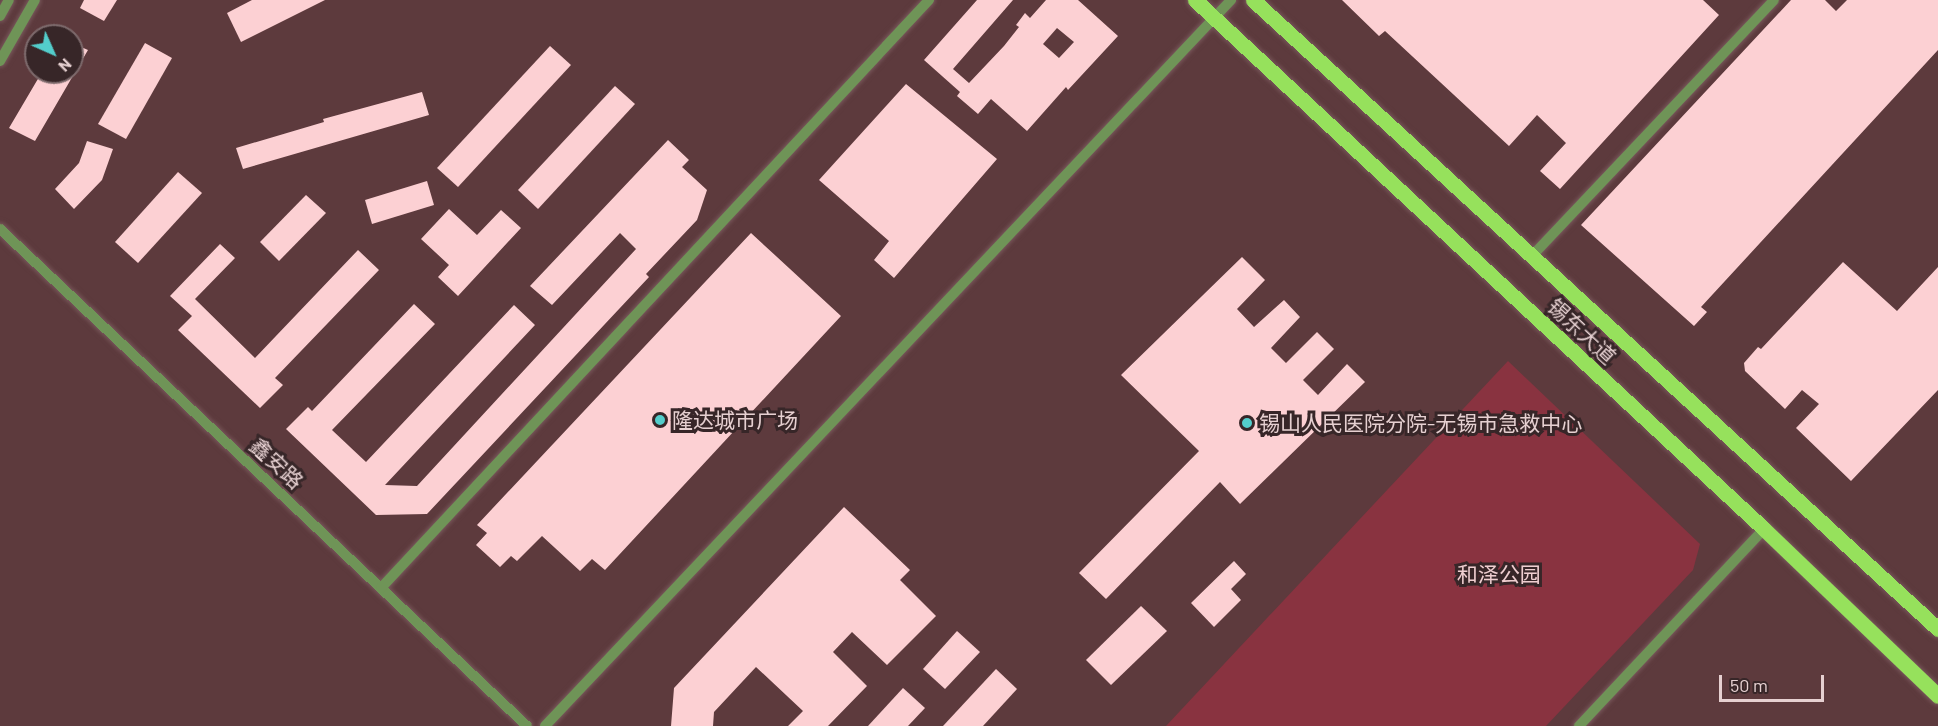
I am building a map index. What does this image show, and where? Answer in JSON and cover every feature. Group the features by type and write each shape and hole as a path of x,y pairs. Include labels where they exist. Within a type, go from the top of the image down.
{"main road":[{"name":"锡东大道","path":"1194,0 1764,529 1938,696"},
{"name":"锡东大道","path":"1253,0 1938,629"}],"street":[{"path":"0,16 9,0"},
{"path":"0,61 35,0"},
{"path":"381,588 929,0"},
{"path":"545,726 1212,17 1231,0"},
{"path":"1532,256 1774,0"},
{"name":"鑫安路","path":"0,229 527,726"},
{"path":"1579,726 1764,529"}],"green space":[{"name":"和泽公园","path":"1508,361 1700,544 1693,570 1546,726 1166,726"}],"building":[{"path":"84,0 117,0 104,21 80,8"},
{"path":"252,0 325,0 241,42 227,13"},
{"path":"977,0 1013,0 953,69 969,83 1004,46 1019,27 1016,25 1025,13 1030,18 1046,0 1078,0 1118,36 1068,90 1066,87 1027,131 991,99 978,114 957,96 960,92 924,60","holes":["1057,28 1074,42 1059,58 1043,44"]},
{"path":"1342,0 1703,0 1719,15 1560,189 1540,171 1566,143 1537,115 1509,146 1385,31 1379,36"},
{"path":"1791,0 1825,0 1836,11 1847,0 1938,0 1938,50 1701,307 1707,312 1694,326 1581,225"},
{"path":"145,43 172,58 126,139 98,124"},
{"path":"550,46 571,65 458,187 437,168"},
{"path":"35,84 68,84 35,141 9,128"},
{"path":"906,84 997,159 894,278 874,260 889,241 819,180"},
{"path":"615,86 635,104 538,209 518,190"},
{"path":"422,92 429,115 243,169 236,148 324,122 323,119"},
{"path":"668,140 689,160 682,167 707,190 697,220 646,274 649,277 427,514 376,515 286,429 308,407 312,411 414,304 435,324 332,430 366,462 514,305 535,325 385,485 417,486 636,249 620,233 552,305 530,286"},
{"path":"87,141 113,149 102,180 74,209 55,189 79,163"},
{"path":"178,172 202,193 138,263 115,242"},
{"path":"427,181 434,205 372,224 365,200"},
{"path":"306,195 326,213 279,261 260,242"},
{"path":"449,209 477,235 501,210 521,228 458,296 438,277 449,265 421,239"},
{"name":"隆达城市广场","path":"751,233 841,316 605,570 592,559 580,571 542,536 517,561 511,556 500,567 476,545 487,533 477,525"},
{"path":"220,244 235,258 195,299 255,358 358,250 379,270 275,378 283,385 260,408 178,330 192,316 170,296"},
{"name":"锡山人民医院分院-无锡市急救中心","path":"1242,257 1265,280 1237,309 1254,327 1284,300 1300,317 1271,348 1286,363 1317,332 1334,349 1303,380 1318,395 1347,364 1365,382 1240,504 1220,482 1106,599 1079,573 1199,451 1121,375"},
{"path":"1843,262 1897,311 1938,267 1938,390 1851,481 1796,428 1819,404 1802,390 1785,409 1745,371 1744,363 1758,347 1761,349"},
{"path":"844,507 910,570 900,580 936,616 887,665 852,632 833,652 867,686 828,726 788,726 803,711 756,667 714,712 713,726 671,726 674,688"},
{"path":"1234,561 1246,574 1231,589 1241,600 1214,627 1191,603"},
{"path":"1141,606 1167,631 1111,685 1086,660"},
{"path":"957,631 980,652 945,689 923,669"},
{"path":"996,669 1017,689 983,726 943,726"},
{"path":"903,688 925,708 908,726 868,726"}],"place":[{"name":"隆达城市广场","path":"660,420"},
{"name":"锡山人民医院分院-无锡市急救中心","path":"1247,423"}]}
